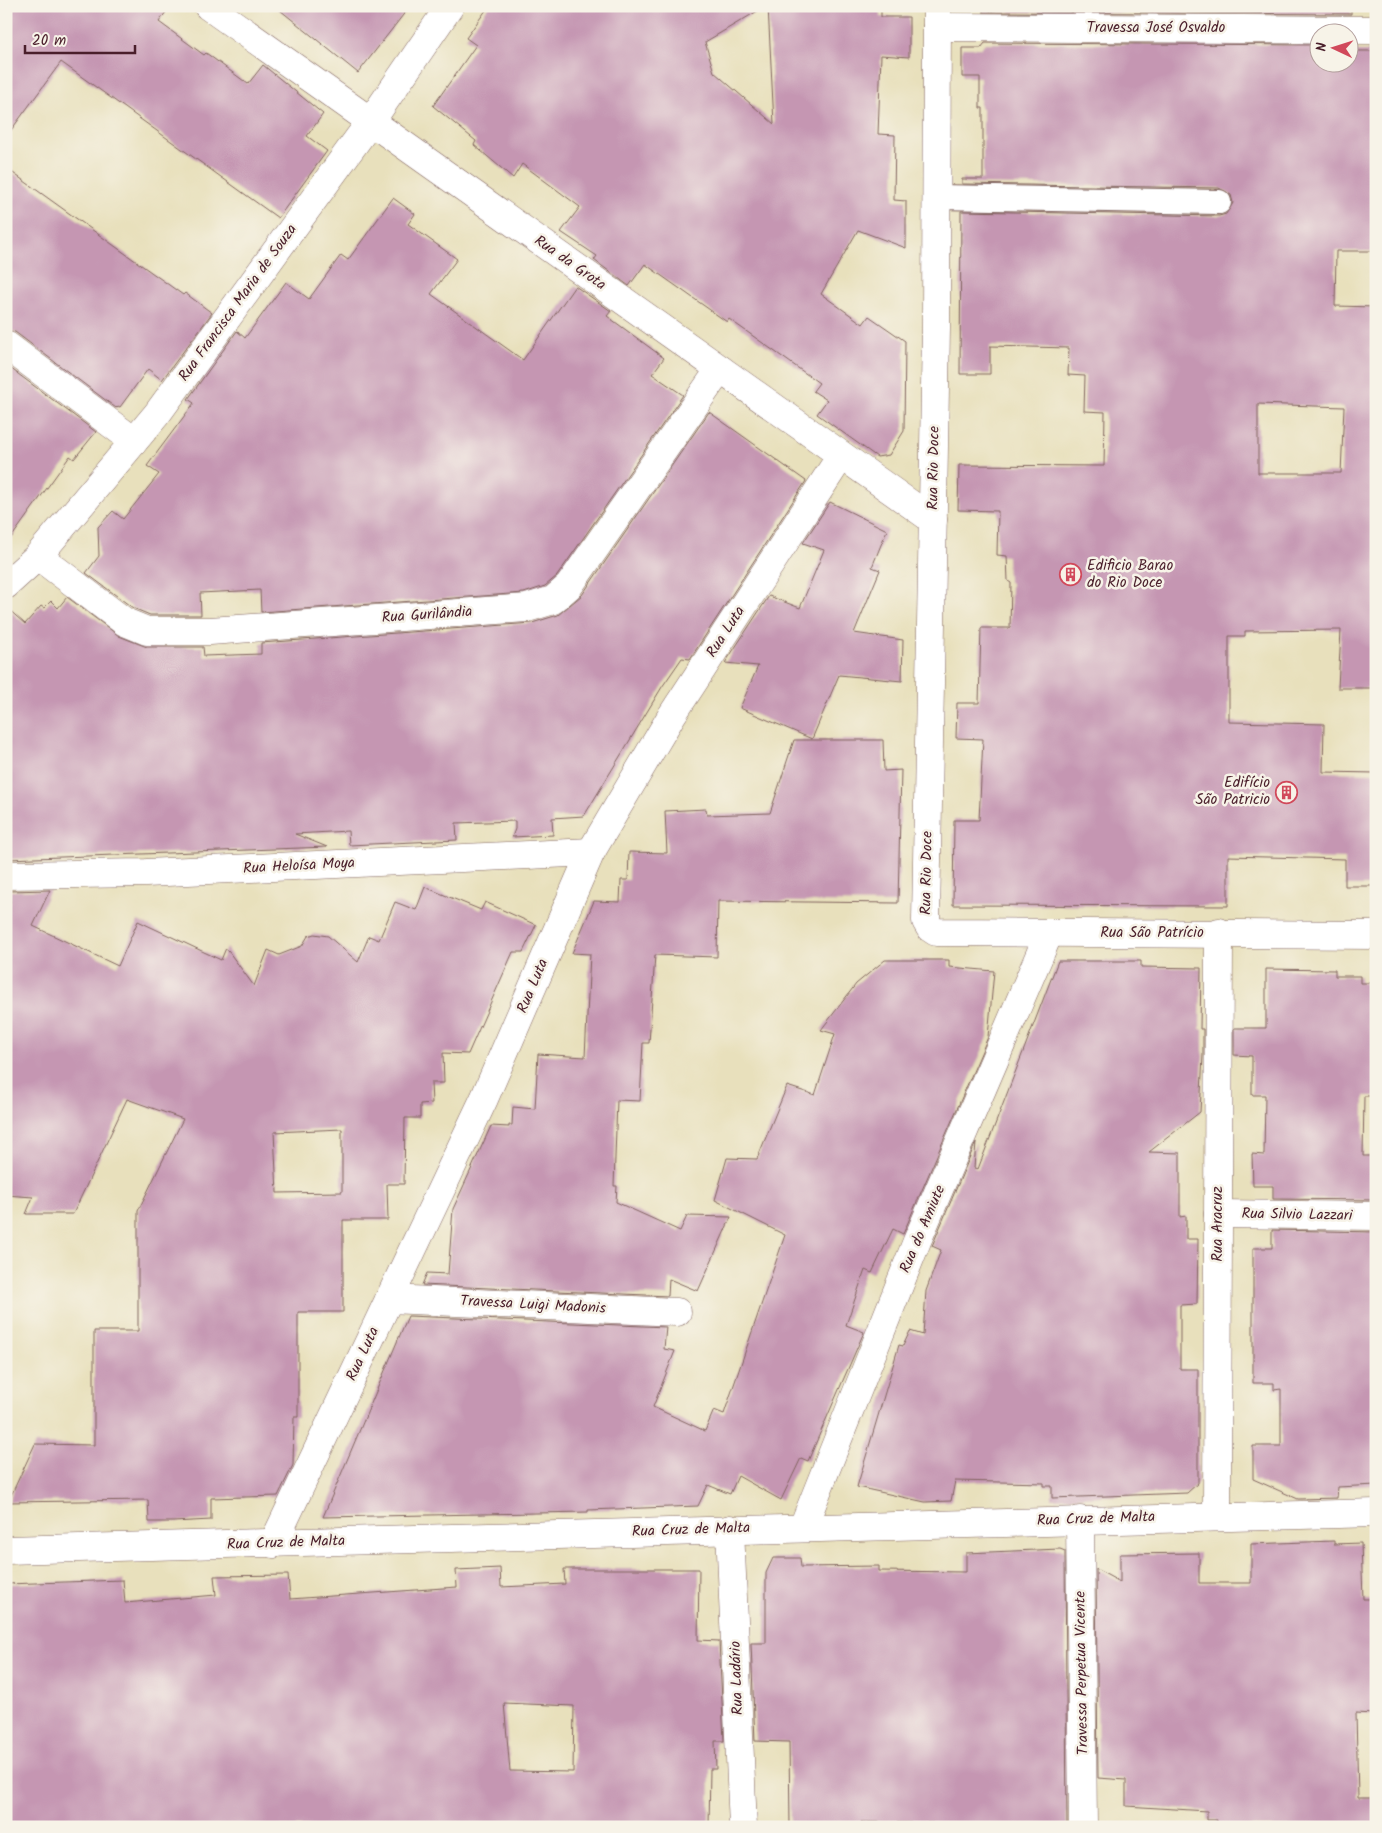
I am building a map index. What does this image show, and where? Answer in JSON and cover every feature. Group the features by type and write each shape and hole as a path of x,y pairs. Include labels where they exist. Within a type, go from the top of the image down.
{"street":[{"name":"Rua da Grota","path":"208,6 933,520"},
{"name":"Rua Francisca Maria de Souza","path":"6,586 38,556 157,414 371,120 450,6"},
{"name":"Travessa José Osvaldo","path":"937,16 1376,30"},
{"name":"Rua Rio Doce","path":"930,928 926,921 933,520 937,16"},
{"path":"936,196 1219,202"},
{"path":"6,345 134,441"},
{"name":"Rua Gurilândia","path":"38,556 125,622 147,631 210,631 527,608 553,600 569,586 720,369"},
{"name":"Rua Luta","path":"273,1544 484,1099 591,852 672,714 841,456"},
{"name":"Rua Heloísa Moya","path":"6,875 146,873 591,852"},
{"name":"Rua São Patrício","path":"930,928 936,932 1219,932 1376,935"},
{"name":"Rua Aracruz","path":"1217,1516 1219,932"},
{"name":"Rua do Amiute","path":"804,1527 917,1241 1049,933"},
{"name":"Rua Silvio Lazzari","path":"1218,1214 1376,1216"},
{"name":"Travessa Luigi Madonis","path":"389,1298 677,1312"},
{"name":"Rua Cruz de Malta","path":"6,1550 1376,1513"},
{"name":"Travessa Perpetua Vicente","path":"1080,1520 1084,1827"},
{"name":"Rua Ladário","path":"730,1529 743,1827"}],"building":[{"path":"6,6 170,6 159,22 204,55 206,53 248,84 263,65 323,114 307,136 327,151 278,218 61,62 6,137"},
{"path":"275,6 410,6 358,73"},
{"path":"489,6 766,6 705,42 714,72 774,124 768,6 881,6 881,17 909,17 909,57 881,55 878,134 895,135 894,200 906,201 906,248 858,230 821,294 863,324 869,316 905,341 904,431 889,455 877,457 817,414 827,400 813,391 819,383 729,319 727,322 645,264 629,286 594,260 597,256 561,232 580,207 522,164 513,178 474,145 476,141 433,106 476,45 466,38"},
{"path":"983,6 1351,6 1351,14 983,12"},
{"path":"985,43 1310,45 1310,72 1360,72 1360,51 1373,51 1372,60 1376,60 1376,251 1336,251 1335,306 1376,307 1376,688 1338,688 1341,630 1245,631 1245,636 1229,636 1229,722 1324,724 1323,772 1376,773 1376,886 1345,886 1345,859 1228,856 1228,906 953,905 954,820 979,820 983,739 956,738 957,703 979,703 981,628 1010,628 1011,583 1008,581 1007,556 997,555 998,511 958,510 959,465 1104,466 1105,412 1084,411 1085,376 1068,375 1069,348 990,346 990,374 960,374 961,211 1219,216 1226,214 1233,203 1231,195 1219,188 962,184 962,179 983,179 983,108 980,108 980,77 962,77 962,48 981,48","holes":["1258,404 1344,407 1341,473 1258,473"]},
{"path":"6,168 183,295 185,293 212,313 162,380 148,369 120,407 116,408 15,332 6,330"},
{"path":"393,198 415,214 408,224 457,259 431,294 523,360 575,286 611,311 607,316 664,358 652,374 683,395 557,576 545,586 524,593 261,612 260,590 200,593 201,615 150,615 133,608 86,573 99,556 98,527 113,511 123,519 159,474 147,466 194,403 188,399 237,331 245,338 286,282 309,299 341,255 348,260"},
{"path":"6,365 96,432 74,459 70,456 6,545"},
{"path":"709,412 806,481 690,659 682,658 662,687 584,816 552,818 553,835 512,837 515,821 456,823 457,840 349,845 348,831 295,834 327,847 8,859 6,843 6,607 25,624 41,606 44,608 51,601 58,608 67,597 119,636 147,647 203,647 204,656 261,654 261,643 532,623 558,615 582,595"},
{"path":"830,502 887,530 872,567 880,570 854,633 903,640 902,681 839,675 812,739 740,708 758,666 725,663 769,596 800,608 824,550 803,543"},
{"path":"794,740 883,740 884,771 901,770 898,903 718,901 717,957 655,955 649,1043 643,1043 640,1101 617,1100 614,1186 617,1186 616,1202 680,1231 687,1216 731,1217 698,1291 669,1279 668,1296 422,1285 427,1273 448,1274 453,1209 491,1126 509,1127 509,1125 512,1125 513,1107 535,1109 538,1054 585,1057 590,954 572,953 594,901 620,902 621,880 628,880 629,852 667,853 665,811 706,809 707,815 770,813"},
{"path":"425,887 481,910 485,902 536,925 523,952 513,952 468,1054 443,1053 444,1083 431,1083 432,1103 420,1104 420,1118 405,1118 404,1184 387,1184 388,1220 343,1220 343,1312 298,1312 298,1417 294,1417 293,1465 278,1496 211,1498 211,1520 173,1522 149,1522 148,1500 8,1502 35,1444 94,1445 94,1331 138,1331 138,1211 183,1119 127,1099 73,1214 26,1214 33,1197 6,1195 6,904 10,903 9,891 50,890 33,926 118,966 138,921 221,960 226,948 254,986 268,950 279,955 302,946 308,936 314,934 328,936 358,962 369,936 379,940 395,902 416,910","holes":["342,1129 342,1192 277,1193 274,1132"]},
{"path":"885,960 949,960 949,967 994,971 988,1037 903,1234 893,1229 872,1273 865,1270 846,1325 864,1332 808,1461 801,1458 781,1500 738,1476 730,1494 708,1485 698,1506 588,1510 588,1512 323,1517 408,1316 666,1327 664,1349 675,1351 653,1407 705,1431 714,1410 724,1414 785,1235 715,1200 727,1158 757,1159 787,1086 815,1095 835,1034 821,1030 856,984"},
{"path":"1058,961 1141,961 1141,967 1201,968 1200,1029 1203,1029 1203,1055 1200,1112 1149,1152 1180,1153 1180,1217 1186,1216 1186,1239 1198,1239 1197,1304 1180,1305 1180,1369 1198,1369 1198,1483 1187,1493 1052,1498 1052,1486 1044,1486 1044,1483 955,1481 951,1501 925,1502 857,1487 899,1345 903,1346 910,1331 923,1335 926,1291 941,1250 932,1246 976,1142 974,1168 978,1169"},
{"path":"1266,969 1335,970 1335,976 1360,976 1360,983 1376,983 1376,1096 1364,1096 1363,1156 1376,1156 1376,1200 1273,1199 1273,1186 1253,1186 1252,1154 1264,1155 1265,1095 1252,1095 1252,1056 1234,1055 1234,1028 1266,1028"},
{"path":"1272,1230 1376,1232 1376,1485 1338,1487 1337,1498 1298,1499 1253,1479 1253,1446 1281,1446 1281,1389 1274,1390 1274,1383 1253,1383 1253,1248 1272,1248"},
{"path":"1334,1541 1334,1544 1361,1543 1363,1599 1373,1599 1374,1714 1356,1713 1358,1798 1376,1798 1376,1827 1217,1827 1217,1820 1207,1820 1207,1811 1126,1806 1126,1780 1098,1778 1096,1569 1120,1582 1120,1554 1199,1553 1199,1583 1251,1583 1251,1544"},
{"path":"1060,1549 1065,1551 1067,1827 933,1827 933,1823 861,1822 861,1827 790,1827 789,1742 755,1741 751,1643 766,1643 766,1573 773,1558 800,1558 801,1567 879,1566 879,1571 966,1572 966,1553"},
{"path":"500,1568 501,1587 565,1584 564,1569 699,1569 698,1640 719,1641 724,1741 715,1741 716,1769 710,1769 709,1827 6,1827 6,1584 123,1580 125,1603 216,1595 214,1576 288,1575 290,1599 457,1587 456,1570","holes":["504,1703 574,1706 573,1772 510,1771"]}],"place":[{"name":"Edificio Barao do Rio Doce","path":"1071,575"},
{"name":"Edifício São Patricio","path":"1286,792"}]}
